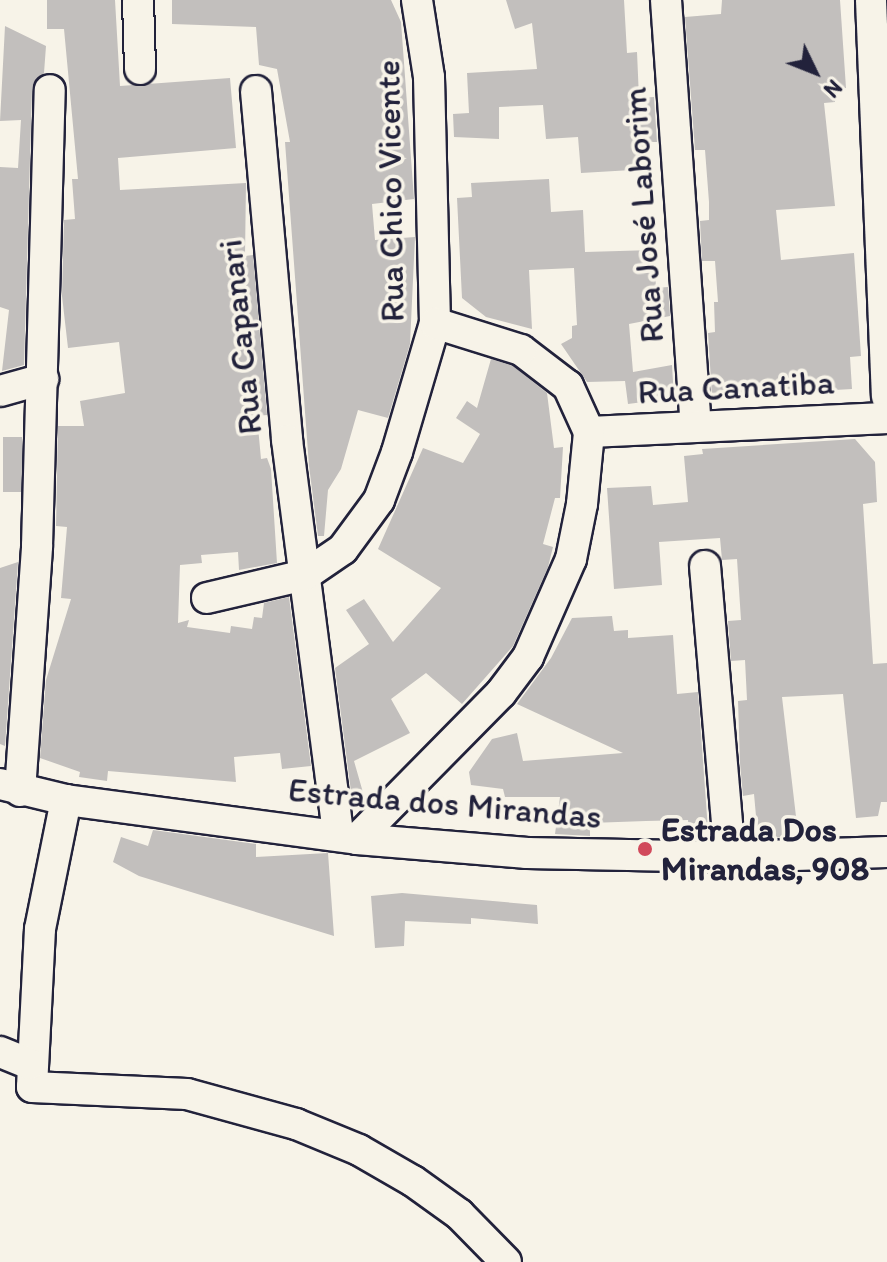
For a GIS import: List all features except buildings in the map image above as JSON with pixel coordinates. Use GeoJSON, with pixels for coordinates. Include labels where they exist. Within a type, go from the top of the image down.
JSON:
{"type":"FeatureCollection","features":[{"type":"Feature","properties":{"kind":"street"},"geometry":{"type":"LineString","coordinates":[[138,0],[140,69]]}},
{"type":"Feature","properties":{"kind":"street","name":"Rua Chico Vicente"},"geometry":{"type":"LineString","coordinates":[[207,598],[305,575],[343,549],[379,500],[435,323],[429,77],[417,0]]}},
{"type":"Feature","properties":{"kind":"street","name":"Rua José Laborim"},"geometry":{"type":"LineString","coordinates":[[666,0],[696,426]]}},
{"type":"Feature","properties":{"kind":"street"},"geometry":{"type":"LineString","coordinates":[[871,0],[887,397]]}},
{"type":"Feature","properties":{"kind":"street"},"geometry":{"type":"LineString","coordinates":[[10,787],[43,379],[50,90]]}},
{"type":"Feature","properties":{"kind":"street","name":"Rua Capanari"},"geometry":{"type":"LineString","coordinates":[[256,91],[305,575],[348,837]]}},
{"type":"Feature","properties":{"kind":"street"},"geometry":{"type":"LineString","coordinates":[[348,837],[501,693],[528,657],[571,559],[589,432],[574,397],[550,368],[521,350],[435,323]]}},
{"type":"Feature","properties":{"kind":"street"},"geometry":{"type":"LineString","coordinates":[[0,391],[43,379]]}},
{"type":"Feature","properties":{"kind":"street","name":"Rua Canatiba"},"geometry":{"type":"LineString","coordinates":[[589,432],[887,418]]}},
{"type":"Feature","properties":{"kind":"street"},"geometry":{"type":"LineString","coordinates":[[705,566],[730,857]]}},
{"type":"Feature","properties":{"kind":"street","name":"Estrada dos Mirandas"},"geometry":{"type":"LineString","coordinates":[[10,787],[66,800],[348,837],[527,853],[730,857],[887,852]]}},
{"type":"Feature","properties":{"kind":"street"},"geometry":{"type":"LineString","coordinates":[[66,800],[40,929],[30,1064],[34,1089],[187,1094],[247,1108],[359,1150],[459,1214],[506,1262]]}},
{"type":"Feature","properties":{"kind":"street"},"geometry":{"type":"LineString","coordinates":[[0,1052],[30,1064]]}},
{"type":"Feature","properties":{"kind":"place","name":"Estrada Dos Mirandas, 908"},"geometry":{"type":"Point","coordinates":[645,849]}}]}
